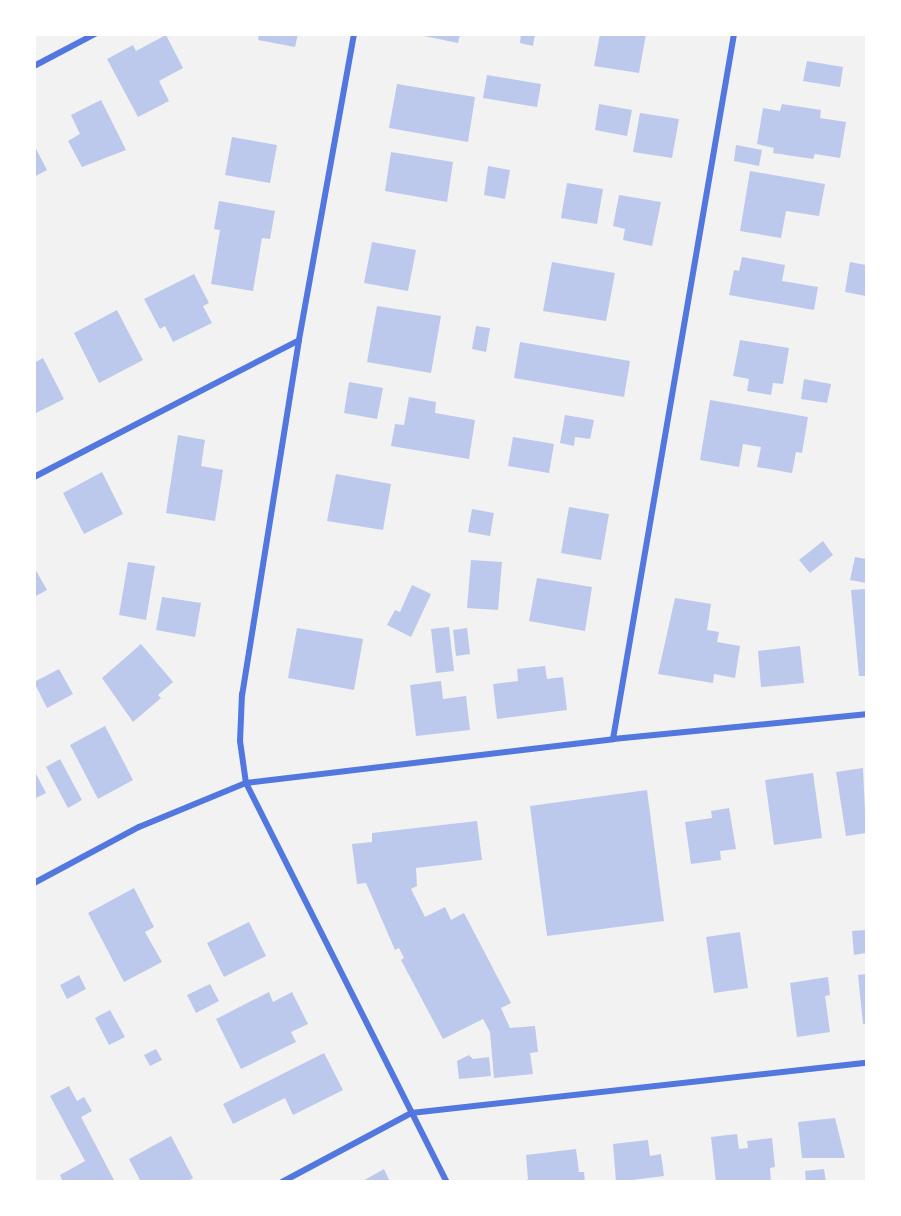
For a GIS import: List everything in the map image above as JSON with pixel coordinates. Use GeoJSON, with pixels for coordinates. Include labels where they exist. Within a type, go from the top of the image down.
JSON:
{"type":"FeatureCollection","features":[{"type":"Feature","properties":{"kind":"street"},"geometry":{"type":"LineString","coordinates":[[34,66],[95,34]]}},
{"type":"Feature","properties":{"kind":"street"},"geometry":{"type":"LineString","coordinates":[[354,34],[299,340],[242,694],[240,741],[246,783],[447,1182]]}},
{"type":"Feature","properties":{"kind":"street"},"geometry":{"type":"LineString","coordinates":[[613,739],[734,34]]}},
{"type":"Feature","properties":{"kind":"street"},"geometry":{"type":"LineString","coordinates":[[34,477],[299,340]]}},
{"type":"Feature","properties":{"kind":"street"},"geometry":{"type":"LineString","coordinates":[[34,883],[139,826],[246,783],[613,739],[867,714]]}},
{"type":"Feature","properties":{"kind":"street"},"geometry":{"type":"LineString","coordinates":[[282,1182],[411,1113],[867,1063]]}},
{"type":"Feature","properties":{"kind":"building"},"geometry":{"type":"Polygon","coordinates":[[[259,34],[298,34],[295,47],[258,40],[259,34]]]}},
{"type":"Feature","properties":{"kind":"building"},"geometry":{"type":"Polygon","coordinates":[[[414,34],[460,34],[458,43],[414,34]]]}},
{"type":"Feature","properties":{"kind":"building"},"geometry":{"type":"Polygon","coordinates":[[[521,34],[535,34],[533,46],[520,43],[521,34]]]}},
{"type":"Feature","properties":{"kind":"building"},"geometry":{"type":"Polygon","coordinates":[[[600,34],[646,34],[639,73],[594,66],[600,34]]]}},
{"type":"Feature","properties":{"kind":"building"},"geometry":{"type":"Polygon","coordinates":[[[166,35],[183,68],[159,81],[169,101],[138,117],[107,59],[133,45],[136,51],[166,35]]]}},
{"type":"Feature","properties":{"kind":"building"},"geometry":{"type":"Polygon","coordinates":[[[807,61],[843,67],[840,87],[803,81],[807,61]]]}},
{"type":"Feature","properties":{"kind":"building"},"geometry":{"type":"Polygon","coordinates":[[[487,75],[541,84],[537,107],[483,98],[487,75]]]}},
{"type":"Feature","properties":{"kind":"building"},"geometry":{"type":"Polygon","coordinates":[[[397,84],[475,97],[468,142],[389,128],[397,84]]]}},
{"type":"Feature","properties":{"kind":"building"},"geometry":{"type":"Polygon","coordinates":[[[101,100],[126,150],[82,167],[68,141],[80,134],[71,115],[101,100]]]}},
{"type":"Feature","properties":{"kind":"building"},"geometry":{"type":"Polygon","coordinates":[[[599,104],[632,110],[627,136],[595,130],[599,104]]]}},
{"type":"Feature","properties":{"kind":"building"},"geometry":{"type":"Polygon","coordinates":[[[782,104],[821,110],[820,118],[846,122],[840,158],[815,154],[813,159],[773,153],[774,148],[757,144],[763,108],[780,111],[782,104]]]}},
{"type":"Feature","properties":{"kind":"building"},"geometry":{"type":"Polygon","coordinates":[[[640,113],[679,119],[672,158],[633,152],[640,113]]]}},
{"type":"Feature","properties":{"kind":"building"},"geometry":{"type":"Polygon","coordinates":[[[232,137],[277,145],[270,183],[225,175],[232,137]]]}},
{"type":"Feature","properties":{"kind":"building"},"geometry":{"type":"Polygon","coordinates":[[[34,145],[47,170],[34,177],[34,145]]]}},
{"type":"Feature","properties":{"kind":"building"},"geometry":{"type":"Polygon","coordinates":[[[736,145],[762,150],[759,166],[734,161],[736,145]]]}},
{"type":"Feature","properties":{"kind":"building"},"geometry":{"type":"Polygon","coordinates":[[[391,152],[453,162],[447,202],[385,191],[391,152]]]}},
{"type":"Feature","properties":{"kind":"building"},"geometry":{"type":"Polygon","coordinates":[[[488,166],[510,170],[505,199],[484,195],[488,166]]]}},
{"type":"Feature","properties":{"kind":"building"},"geometry":{"type":"Polygon","coordinates":[[[750,171],[825,184],[819,216],[786,211],[781,238],[740,231],[750,171]]]}},
{"type":"Feature","properties":{"kind":"building"},"geometry":{"type":"Polygon","coordinates":[[[567,183],[603,189],[597,224],[561,218],[567,183]]]}},
{"type":"Feature","properties":{"kind":"building"},"geometry":{"type":"Polygon","coordinates":[[[619,195],[661,202],[652,246],[623,240],[625,229],[613,226],[619,195]]]}},
{"type":"Feature","properties":{"kind":"building"},"geometry":{"type":"Polygon","coordinates":[[[219,201],[275,211],[270,239],[262,238],[253,291],[211,284],[220,230],[214,229],[219,201]]]}},
{"type":"Feature","properties":{"kind":"building"},"geometry":{"type":"Polygon","coordinates":[[[372,242],[416,250],[408,291],[364,283],[372,242]]]}},
{"type":"Feature","properties":{"kind":"building"},"geometry":{"type":"Polygon","coordinates":[[[742,257],[785,265],[782,281],[818,287],[814,310],[729,295],[734,270],[739,271],[742,257]]]}},
{"type":"Feature","properties":{"kind":"building"},"geometry":{"type":"Polygon","coordinates":[[[552,262],[615,273],[606,321],[543,311],[552,262]]]}},
{"type":"Feature","properties":{"kind":"building"},"geometry":{"type":"Polygon","coordinates":[[[850,262],[866,265],[866,296],[845,292],[850,262]]]}},
{"type":"Feature","properties":{"kind":"building"},"geometry":{"type":"Polygon","coordinates":[[[194,274],[209,303],[203,306],[212,323],[173,342],[165,326],[160,329],[144,299],[194,274]]]}},
{"type":"Feature","properties":{"kind":"building"},"geometry":{"type":"Polygon","coordinates":[[[377,306],[441,316],[431,373],[367,362],[377,306]]]}},
{"type":"Feature","properties":{"kind":"building"},"geometry":{"type":"Polygon","coordinates":[[[117,310],[143,360],[99,383],[74,333],[117,310]]]}},
{"type":"Feature","properties":{"kind":"building"},"geometry":{"type":"Polygon","coordinates":[[[476,326],[490,328],[486,352],[472,349],[476,326]]]}},
{"type":"Feature","properties":{"kind":"building"},"geometry":{"type":"Polygon","coordinates":[[[740,340],[789,348],[783,384],[773,383],[771,395],[747,391],[749,379],[733,376],[740,340]]]}},
{"type":"Feature","properties":{"kind":"building"},"geometry":{"type":"Polygon","coordinates":[[[520,342],[630,361],[624,397],[514,378],[520,342]]]}},
{"type":"Feature","properties":{"kind":"building"},"geometry":{"type":"Polygon","coordinates":[[[43,358],[64,399],[34,414],[34,363],[43,358]]]}},
{"type":"Feature","properties":{"kind":"building"},"geometry":{"type":"Polygon","coordinates":[[[804,379],[831,384],[827,403],[801,399],[804,379]]]}},
{"type":"Feature","properties":{"kind":"building"},"geometry":{"type":"Polygon","coordinates":[[[349,382],[383,388],[377,419],[344,413],[349,382]]]}},
{"type":"Feature","properties":{"kind":"building"},"geometry":{"type":"Polygon","coordinates":[[[409,397],[436,402],[435,413],[475,420],[469,459],[391,446],[395,424],[404,425],[409,397]]]}},
{"type":"Feature","properties":{"kind":"building"},"geometry":{"type":"Polygon","coordinates":[[[710,400],[808,417],[802,453],[796,452],[792,473],[757,467],[761,447],[743,444],[739,467],[700,460],[710,400]]]}},
{"type":"Feature","properties":{"kind":"building"},"geometry":{"type":"Polygon","coordinates":[[[565,415],[594,420],[590,439],[575,437],[574,446],[560,443],[565,415]]]}},
{"type":"Feature","properties":{"kind":"building"},"geometry":{"type":"Polygon","coordinates":[[[178,435],[205,440],[201,466],[223,470],[215,521],[166,513],[178,435]]]}},
{"type":"Feature","properties":{"kind":"building"},"geometry":{"type":"Polygon","coordinates":[[[513,437],[554,444],[549,473],[508,466],[513,437]]]}},
{"type":"Feature","properties":{"kind":"building"},"geometry":{"type":"Polygon","coordinates":[[[102,472],[123,514],[84,534],[63,493],[102,472]]]}},
{"type":"Feature","properties":{"kind":"building"},"geometry":{"type":"Polygon","coordinates":[[[336,474],[391,484],[383,530],[327,521],[336,474]]]}},
{"type":"Feature","properties":{"kind":"building"},"geometry":{"type":"Polygon","coordinates":[[[569,507],[609,514],[601,560],[561,553],[569,507]]]}},
{"type":"Feature","properties":{"kind":"building"},"geometry":{"type":"Polygon","coordinates":[[[472,509],[494,513],[490,536],[468,532],[472,509]]]}},
{"type":"Feature","properties":{"kind":"building"},"geometry":{"type":"Polygon","coordinates":[[[823,541],[833,555],[810,573],[799,560],[823,541]]]}},
{"type":"Feature","properties":{"kind":"building"},"geometry":{"type":"Polygon","coordinates":[[[855,557],[866,559],[866,583],[850,580],[855,557]]]}},
{"type":"Feature","properties":{"kind":"building"},"geometry":{"type":"Polygon","coordinates":[[[471,560],[502,562],[498,610],[467,608],[471,560]]]}},
{"type":"Feature","properties":{"kind":"building"},"geometry":{"type":"Polygon","coordinates":[[[128,562],[155,566],[146,620],[119,615],[128,562]]]}},
{"type":"Feature","properties":{"kind":"building"},"geometry":{"type":"Polygon","coordinates":[[[34,567],[47,590],[34,597],[34,567]]]}},
{"type":"Feature","properties":{"kind":"building"},"geometry":{"type":"Polygon","coordinates":[[[537,578],[592,587],[585,631],[529,621],[537,578]]]}},
{"type":"Feature","properties":{"kind":"building"},"geometry":{"type":"Polygon","coordinates":[[[412,585],[431,594],[411,637],[387,625],[395,610],[400,612],[412,585]]]}},
{"type":"Feature","properties":{"kind":"building"},"geometry":{"type":"Polygon","coordinates":[[[866,589],[866,676],[859,676],[851,590],[866,589]]]}},
{"type":"Feature","properties":{"kind":"building"},"geometry":{"type":"Polygon","coordinates":[[[162,597],[201,603],[195,637],[156,630],[162,597]]]}},
{"type":"Feature","properties":{"kind":"building"},"geometry":{"type":"Polygon","coordinates":[[[675,598],[711,604],[707,630],[719,632],[717,642],[740,646],[735,678],[714,674],[713,683],[658,674],[675,598]]]}},
{"type":"Feature","properties":{"kind":"building"},"geometry":{"type":"Polygon","coordinates":[[[449,627],[454,671],[436,673],[431,629],[449,627]]]}},
{"type":"Feature","properties":{"kind":"building"},"geometry":{"type":"Polygon","coordinates":[[[297,628],[363,639],[354,690],[288,678],[297,628]]]}},
{"type":"Feature","properties":{"kind":"building"},"geometry":{"type":"Polygon","coordinates":[[[467,628],[470,654],[456,656],[453,630],[467,628]]]}},
{"type":"Feature","properties":{"kind":"building"},"geometry":{"type":"Polygon","coordinates":[[[141,644],[173,682],[158,695],[161,698],[133,722],[102,678],[141,644]]]}},
{"type":"Feature","properties":{"kind":"building"},"geometry":{"type":"Polygon","coordinates":[[[800,646],[804,683],[761,687],[758,651],[800,646]]]}},
{"type":"Feature","properties":{"kind":"building"},"geometry":{"type":"Polygon","coordinates":[[[545,666],[547,679],[563,677],[567,710],[497,719],[493,684],[518,681],[517,669],[545,666]]]}},
{"type":"Feature","properties":{"kind":"building"},"geometry":{"type":"Polygon","coordinates":[[[59,669],[73,694],[47,708],[34,682],[59,669]]]}},
{"type":"Feature","properties":{"kind":"building"},"geometry":{"type":"Polygon","coordinates":[[[441,681],[443,699],[466,696],[470,730],[416,736],[410,685],[441,681]]]}},
{"type":"Feature","properties":{"kind":"building"},"geometry":{"type":"Polygon","coordinates":[[[105,726],[133,780],[98,799],[70,745],[105,726]]]}},
{"type":"Feature","properties":{"kind":"building"},"geometry":{"type":"Polygon","coordinates":[[[60,759],[82,800],[68,808],[46,767],[60,759]]]}},
{"type":"Feature","properties":{"kind":"building"},"geometry":{"type":"Polygon","coordinates":[[[863,768],[866,833],[846,836],[836,772],[863,768]]]}},
{"type":"Feature","properties":{"kind":"building"},"geometry":{"type":"Polygon","coordinates":[[[34,770],[46,793],[34,799],[34,770]]]}},
{"type":"Feature","properties":{"kind":"building"},"geometry":{"type":"Polygon","coordinates":[[[813,773],[822,838],[774,845],[765,780],[813,773]]]}},
{"type":"Feature","properties":{"kind":"building"},"geometry":{"type":"Polygon","coordinates":[[[647,790],[664,921],[547,936],[530,806],[647,790]]]}},
{"type":"Feature","properties":{"kind":"building"},"geometry":{"type":"Polygon","coordinates":[[[729,808],[736,849],[720,851],[721,860],[691,864],[685,822],[712,818],[711,811],[729,808]]]}},
{"type":"Feature","properties":{"kind":"building"},"geometry":{"type":"Polygon","coordinates":[[[477,821],[482,860],[416,868],[417,886],[411,889],[425,917],[445,907],[451,920],[464,913],[511,1003],[501,1008],[510,1028],[535,1026],[538,1052],[530,1053],[533,1074],[494,1078],[490,1032],[483,1019],[443,1039],[401,960],[404,958],[399,948],[395,950],[366,883],[357,884],[352,844],[372,842],[372,833],[477,821]]]}},
{"type":"Feature","properties":{"kind":"building"},"geometry":{"type":"Polygon","coordinates":[[[134,888],[154,927],[145,932],[162,962],[124,982],[88,913],[134,888]]]}},
{"type":"Feature","properties":{"kind":"building"},"geometry":{"type":"Polygon","coordinates":[[[249,922],[266,956],[224,977],[207,943],[249,922]]]}},
{"type":"Feature","properties":{"kind":"building"},"geometry":{"type":"Polygon","coordinates":[[[866,930],[866,953],[854,955],[852,931],[866,930]]]}},
{"type":"Feature","properties":{"kind":"building"},"geometry":{"type":"Polygon","coordinates":[[[740,932],[748,988],[714,993],[706,937],[740,932]]]}},
{"type":"Feature","properties":{"kind":"building"},"geometry":{"type":"Polygon","coordinates":[[[866,974],[866,1024],[863,1024],[858,975],[866,974]]]}},
{"type":"Feature","properties":{"kind":"building"},"geometry":{"type":"Polygon","coordinates":[[[79,975],[86,989],[67,999],[60,985],[79,975]]]}},
{"type":"Feature","properties":{"kind":"building"},"geometry":{"type":"Polygon","coordinates":[[[828,977],[830,995],[825,996],[830,1032],[797,1037],[790,983],[828,977]]]}},
{"type":"Feature","properties":{"kind":"building"},"geometry":{"type":"Polygon","coordinates":[[[210,984],[219,1001],[196,1013],[187,995],[210,984]]]}},
{"type":"Feature","properties":{"kind":"building"},"geometry":{"type":"Polygon","coordinates":[[[269,992],[273,1002],[292,992],[308,1024],[291,1032],[296,1042],[241,1069],[216,1019],[269,992]]]}},
{"type":"Feature","properties":{"kind":"building"},"geometry":{"type":"Polygon","coordinates":[[[110,1010],[125,1037],[109,1045],[95,1018],[110,1010]]]}},
{"type":"Feature","properties":{"kind":"building"},"geometry":{"type":"Polygon","coordinates":[[[156,1049],[162,1060],[150,1066],[144,1055],[156,1049]]]}},
{"type":"Feature","properties":{"kind":"building"},"geometry":{"type":"Polygon","coordinates":[[[324,1053],[343,1090],[293,1115],[285,1098],[233,1124],[223,1104],[324,1053]]]}},
{"type":"Feature","properties":{"kind":"building"},"geometry":{"type":"Polygon","coordinates":[[[469,1055],[473,1059],[489,1057],[491,1076],[459,1079],[457,1061],[469,1055]]]}},
{"type":"Feature","properties":{"kind":"building"},"geometry":{"type":"Polygon","coordinates":[[[69,1086],[77,1101],[84,1097],[92,1111],[81,1117],[115,1182],[63,1182],[60,1175],[85,1161],[50,1096],[69,1086]]]}},
{"type":"Feature","properties":{"kind":"building"},"geometry":{"type":"Polygon","coordinates":[[[835,1118],[845,1158],[802,1158],[798,1122],[835,1118]]]}},
{"type":"Feature","properties":{"kind":"building"},"geometry":{"type":"Polygon","coordinates":[[[737,1134],[739,1149],[748,1148],[747,1141],[772,1138],[775,1167],[770,1168],[771,1182],[716,1182],[711,1137],[737,1134]]]}},
{"type":"Feature","properties":{"kind":"building"},"geometry":{"type":"Polygon","coordinates":[[[171,1136],[193,1178],[186,1182],[141,1182],[129,1159],[171,1136]]]}},
{"type":"Feature","properties":{"kind":"building"},"geometry":{"type":"Polygon","coordinates":[[[648,1140],[650,1156],[661,1154],[664,1176],[616,1182],[613,1144],[648,1140]]]}},
{"type":"Feature","properties":{"kind":"building"},"geometry":{"type":"Polygon","coordinates":[[[576,1149],[579,1172],[584,1172],[585,1182],[523,1182],[528,1179],[526,1155],[576,1149]]]}},
{"type":"Feature","properties":{"kind":"building"},"geometry":{"type":"Polygon","coordinates":[[[384,1169],[390,1182],[361,1182],[384,1169]]]}},
{"type":"Feature","properties":{"kind":"building"},"geometry":{"type":"Polygon","coordinates":[[[824,1169],[826,1182],[806,1182],[805,1171],[824,1169]]]}}]}
